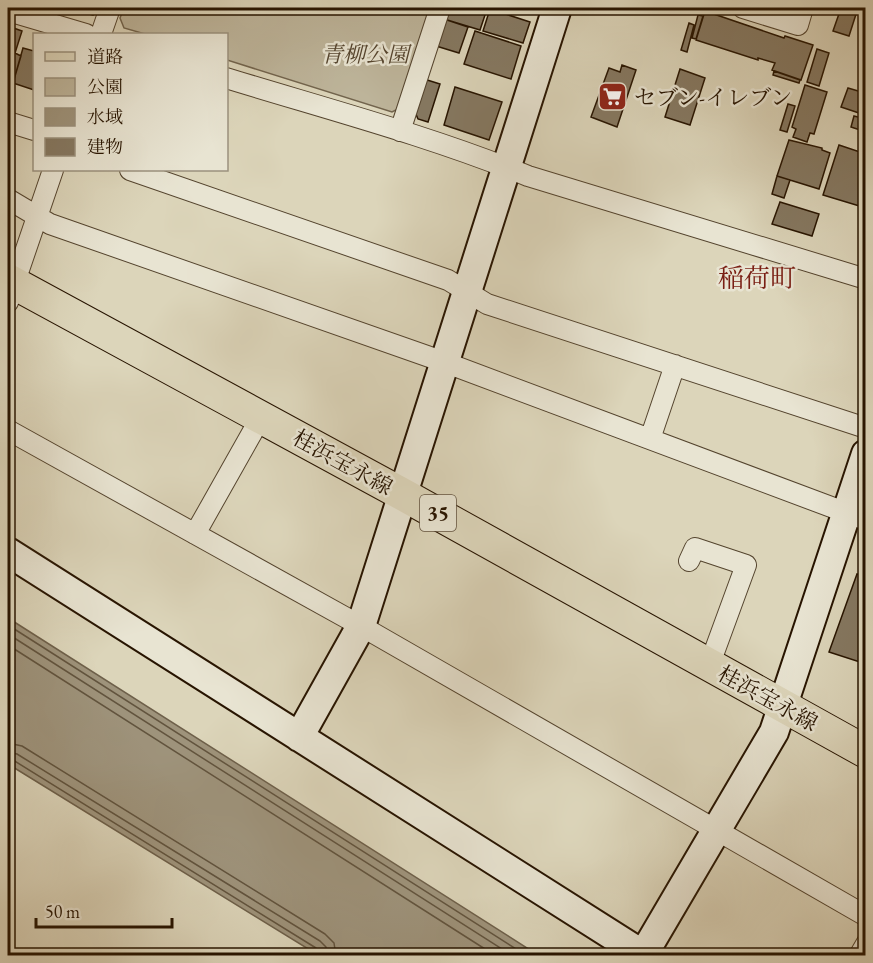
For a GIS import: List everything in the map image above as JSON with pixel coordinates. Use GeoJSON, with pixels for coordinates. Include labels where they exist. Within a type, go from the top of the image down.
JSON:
{"type":"FeatureCollection","features":[{"type":"Feature","properties":{"kind":"main road","name":"桂浜宝永線"},"geometry":{"type":"LineString","coordinates":[[10,288],[261,417],[866,752]]}},
{"type":"Feature","properties":{"kind":"street"},"geometry":{"type":"LineString","coordinates":[[101,33],[110,8]]}},
{"type":"Feature","properties":{"kind":"street"},"geometry":{"type":"LineString","coordinates":[[400,131],[440,8]]}},
{"type":"Feature","properties":{"kind":"street"},"geometry":{"type":"LineString","coordinates":[[299,737],[361,626],[557,8]]}},
{"type":"Feature","properties":{"kind":"street"},"geometry":{"type":"LineString","coordinates":[[743,8],[798,25],[803,8]]}},
{"type":"Feature","properties":{"kind":"street"},"geometry":{"type":"LineString","coordinates":[[8,10],[83,33]]}},
{"type":"Feature","properties":{"kind":"street"},"geometry":{"type":"LineString","coordinates":[[228,79],[400,131],[528,176],[866,279]]}},
{"type":"Feature","properties":{"kind":"street"},"geometry":{"type":"LineString","coordinates":[[8,122],[33,130]]}},
{"type":"Feature","properties":{"kind":"street"},"geometry":{"type":"LineString","coordinates":[[10,288],[53,171]]}},
{"type":"Feature","properties":{"kind":"street"},"geometry":{"type":"LineString","coordinates":[[133,171],[448,279],[487,304],[866,428]]}},
{"type":"Feature","properties":{"kind":"street"},"geometry":{"type":"LineString","coordinates":[[8,200],[50,224],[444,362],[856,516]]}},
{"type":"Feature","properties":{"kind":"street"},"geometry":{"type":"LineString","coordinates":[[650,439],[675,365]]}},
{"type":"Feature","properties":{"kind":"street"},"geometry":{"type":"LineString","coordinates":[[195,534],[261,417]]}},
{"type":"Feature","properties":{"kind":"street"},"geometry":{"type":"LineString","coordinates":[[8,430],[361,626],[866,916]]}},
{"type":"Feature","properties":{"kind":"street"},"geometry":{"type":"LineString","coordinates":[[8,552],[644,955],[774,732],[856,516],[866,454]]}},
{"type":"Feature","properties":{"kind":"street"},"geometry":{"type":"LineString","coordinates":[[689,561],[695,548],[746,565],[709,666]]}},
{"type":"Feature","properties":{"kind":"street"},"geometry":{"type":"LineString","coordinates":[[859,956],[866,944]]}},
{"type":"Feature","properties":{"kind":"green space","name":"青柳公園"},"geometry":{"type":"Polygon","coordinates":[[[124,8],[433,8],[400,108],[392,112],[228,60],[228,33],[142,33],[124,28],[120,18],[124,8]]]}},
{"type":"Feature","properties":{"kind":"water"},"geometry":{"type":"Polygon","coordinates":[[[8,618],[538,955],[318,955],[8,764],[8,618]]]}},
{"type":"Feature","properties":{"kind":"building"},"geometry":{"type":"Polygon","coordinates":[[[77,8],[100,8],[99,12],[93,15],[76,11],[77,8]]]}},
{"type":"Feature","properties":{"kind":"building"},"geometry":{"type":"Polygon","coordinates":[[[447,8],[487,9],[480,30],[444,19],[447,8]]]}},
{"type":"Feature","properties":{"kind":"building"},"geometry":{"type":"Polygon","coordinates":[[[841,8],[858,8],[849,36],[833,31],[841,8]]]}},
{"type":"Feature","properties":{"kind":"building"},"geometry":{"type":"Polygon","coordinates":[[[490,9],[530,22],[523,43],[483,31],[490,9]]]}},
{"type":"Feature","properties":{"kind":"building"},"geometry":{"type":"Polygon","coordinates":[[[705,11],[784,38],[785,36],[813,45],[801,80],[772,70],[775,63],[758,58],[758,60],[696,40],[705,11]]]}},
{"type":"Feature","properties":{"kind":"building"},"geometry":{"type":"Polygon","coordinates":[[[698,15],[703,16],[696,39],[692,38],[698,15]]]}},
{"type":"Feature","properties":{"kind":"building"},"geometry":{"type":"Polygon","coordinates":[[[444,19],[468,27],[459,53],[436,46],[444,19]]]}},
{"type":"Feature","properties":{"kind":"building"},"geometry":{"type":"Polygon","coordinates":[[[689,23],[694,25],[687,52],[681,50],[689,23]]]}},
{"type":"Feature","properties":{"kind":"building"},"geometry":{"type":"Polygon","coordinates":[[[8,26],[22,31],[15,53],[21,56],[13,83],[8,81],[8,26]]]}},
{"type":"Feature","properties":{"kind":"building"},"geometry":{"type":"Polygon","coordinates":[[[475,31],[521,46],[511,79],[464,64],[475,31]]]}},
{"type":"Feature","properties":{"kind":"building"},"geometry":{"type":"Polygon","coordinates":[[[23,48],[33,51],[33,90],[13,83],[23,48]]]}},
{"type":"Feature","properties":{"kind":"building"},"geometry":{"type":"Polygon","coordinates":[[[817,49],[829,53],[819,86],[807,82],[817,49]]]}},
{"type":"Feature","properties":{"kind":"building","name":"セブン-イレブン"},"geometry":{"type":"Polygon","coordinates":[[[622,65],[636,70],[617,127],[591,117],[609,68],[620,72],[622,65]]]}},
{"type":"Feature","properties":{"kind":"building"},"geometry":{"type":"Polygon","coordinates":[[[680,69],[705,78],[690,125],[665,117],[680,69]]]}},
{"type":"Feature","properties":{"kind":"building"},"geometry":{"type":"Polygon","coordinates":[[[774,71],[800,80],[799,83],[773,75],[774,71]]]}},
{"type":"Feature","properties":{"kind":"building"},"geometry":{"type":"Polygon","coordinates":[[[424,79],[440,84],[428,122],[418,119],[415,112],[424,79]]]}},
{"type":"Feature","properties":{"kind":"building"},"geometry":{"type":"Polygon","coordinates":[[[805,85],[827,92],[814,134],[810,133],[807,142],[793,137],[796,129],[792,127],[805,85]]]}},
{"type":"Feature","properties":{"kind":"building"},"geometry":{"type":"Polygon","coordinates":[[[455,87],[502,102],[489,140],[444,125],[455,87]]]}},
{"type":"Feature","properties":{"kind":"building"},"geometry":{"type":"Polygon","coordinates":[[[848,88],[865,93],[859,113],[841,107],[848,88]]]}},
{"type":"Feature","properties":{"kind":"building"},"geometry":{"type":"Polygon","coordinates":[[[788,104],[795,106],[787,132],[780,130],[788,104]]]}},
{"type":"Feature","properties":{"kind":"building"},"geometry":{"type":"Polygon","coordinates":[[[854,116],[866,119],[866,132],[851,127],[854,116]]]}},
{"type":"Feature","properties":{"kind":"building"},"geometry":{"type":"Polygon","coordinates":[[[789,140],[822,148],[830,153],[819,189],[777,176],[789,140]]]}},
{"type":"Feature","properties":{"kind":"building"},"geometry":{"type":"Polygon","coordinates":[[[839,145],[866,154],[866,208],[823,195],[839,145]]]}},
{"type":"Feature","properties":{"kind":"building"},"geometry":{"type":"Polygon","coordinates":[[[777,176],[790,180],[784,198],[772,194],[777,176]]]}},
{"type":"Feature","properties":{"kind":"building"},"geometry":{"type":"Polygon","coordinates":[[[780,202],[819,214],[812,236],[772,224],[780,202]]]}},
{"type":"Feature","properties":{"kind":"building"},"geometry":{"type":"Polygon","coordinates":[[[857,574],[866,577],[866,664],[829,652],[857,574]]]}},
{"type":"Feature","properties":{"kind":"place","name":"セブン-イレブン"},"geometry":{"type":"Point","coordinates":[613,97]}},
{"type":"Feature","properties":{"kind":"district","name":"稲荷町"},"geometry":{"type":"Point","coordinates":[757,278]}}]}
